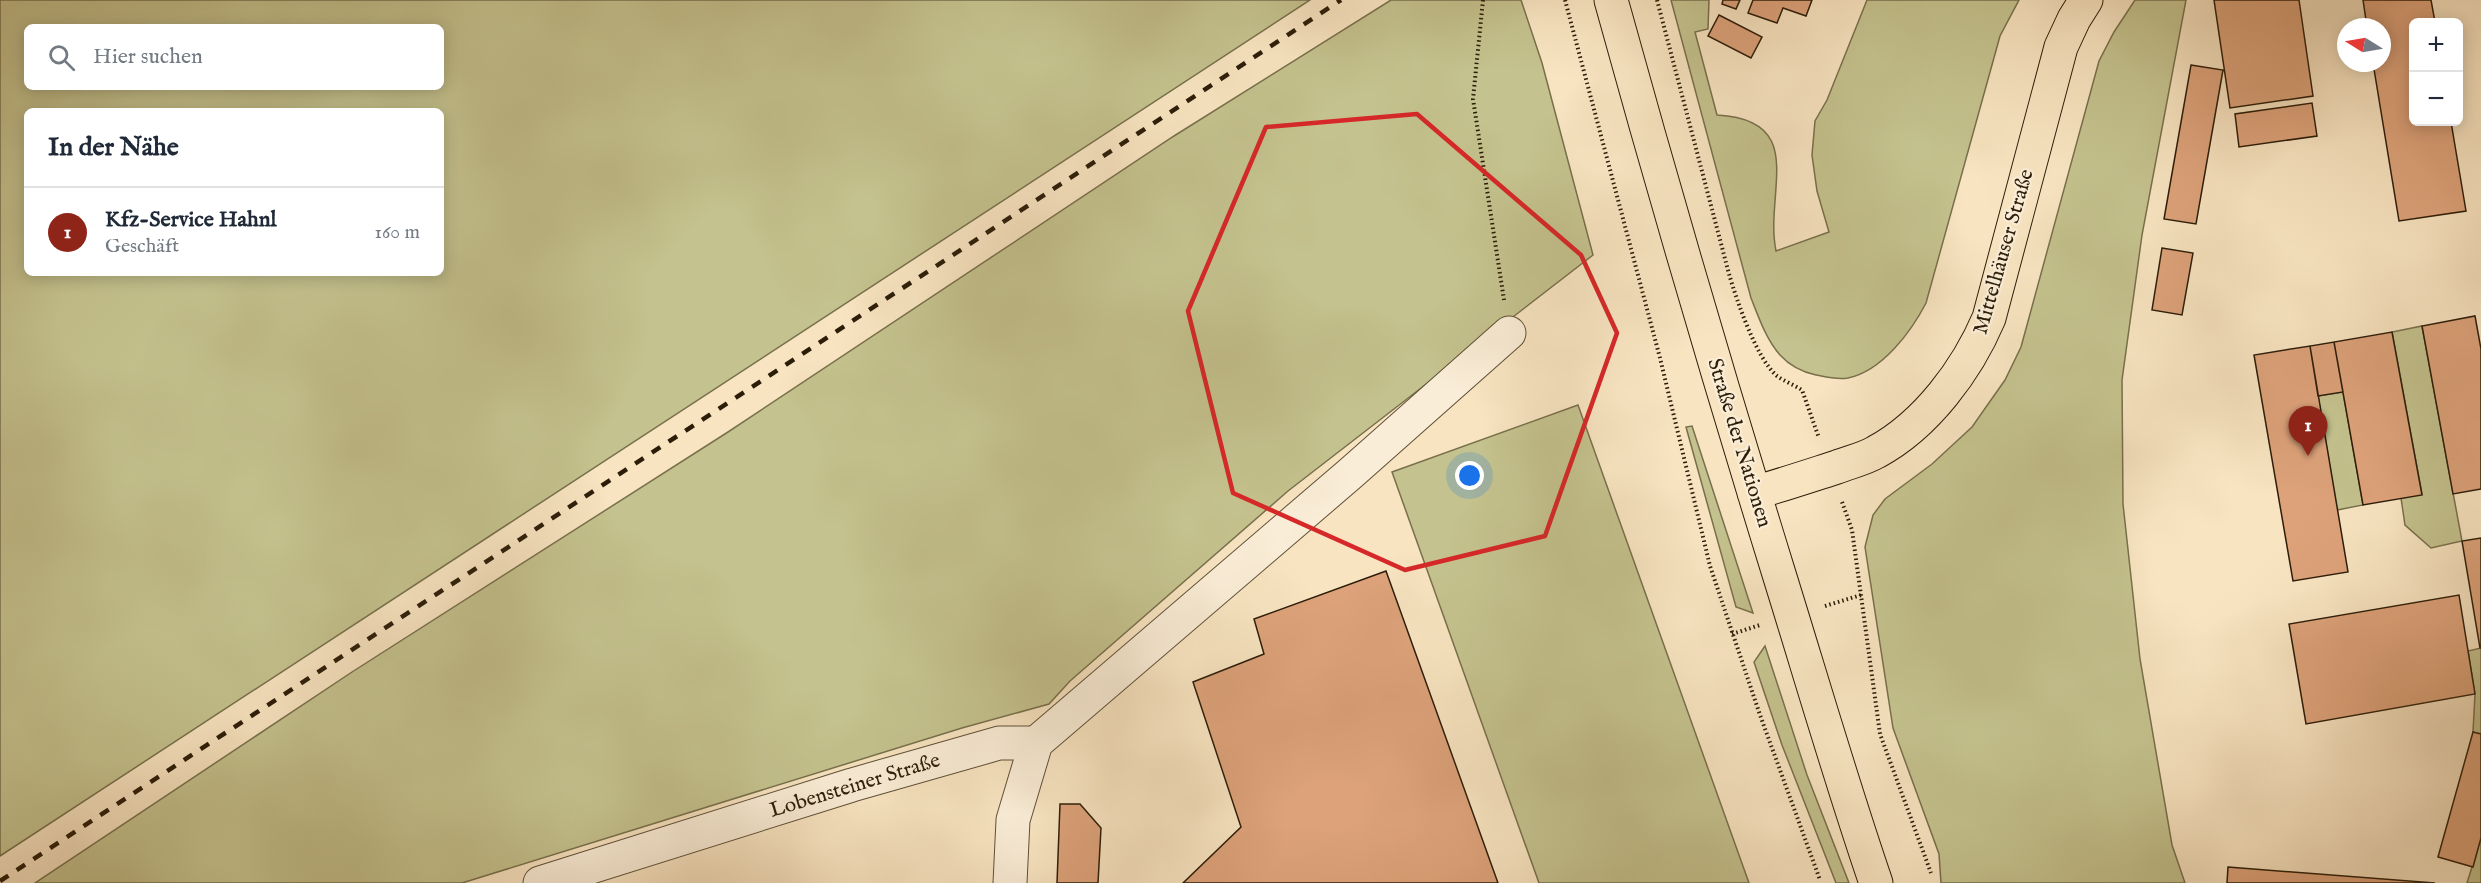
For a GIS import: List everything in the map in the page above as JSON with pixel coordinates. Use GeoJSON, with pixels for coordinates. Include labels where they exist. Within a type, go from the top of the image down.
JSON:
{"type":"FeatureCollection","features":[{"type":"Feature","properties":{"kind":"main road","name":"Straße der Nationen"},"geometry":{"type":"LineString","coordinates":[[1611,0],[1647,132],[1754,493],[1853,816],[1876,883]]}},
{"type":"Feature","properties":{"kind":"main road","name":"Mittelhäuser Straße"},"geometry":{"type":"LineString","coordinates":[[1754,493],[1803,479],[1876,452],[1916,420],[1963,370],[1976,349],[1989,318],[2061,47],[2086,0]]}},
{"type":"Feature","properties":{"kind":"street"},"geometry":{"type":"LineString","coordinates":[[1010,883],[1013,820],[1036,743],[1342,481],[1509,333]]}},
{"type":"Feature","properties":{"kind":"street","name":"Lobensteiner Straße"},"geometry":{"type":"LineString","coordinates":[[540,883],[852,785],[999,743],[1036,743]]}},
{"type":"Feature","properties":{"kind":"path"},"geometry":{"type":"LineString","coordinates":[[1483,0],[1473,99],[1509,333]]}},
{"type":"Feature","properties":{"kind":"path"},"geometry":{"type":"LineString","coordinates":[[1565,0],[1660,358],[1710,566],[1760,716],[1820,880]]}},
{"type":"Feature","properties":{"kind":"path"},"geometry":{"type":"LineString","coordinates":[[1657,0],[1741,312],[1757,347],[1776,375],[1802,390]]}},
{"type":"Feature","properties":{"kind":"path"},"geometry":{"type":"LineString","coordinates":[[1852,530],[1880,734],[1931,873]]}},
{"type":"Feature","properties":{"kind":"highlighted area"},"geometry":{"type":"Polygon","coordinates":[[[1417,114],[1581,255],[1617,333],[1545,536],[1405,570],[1233,493],[1188,311],[1266,127],[1417,114]]]}},
{"type":"Feature","properties":{"kind":"shaded area"},"geometry":{"type":"Polygon","coordinates":[[[0,0],[1310,0],[0,856],[0,0]]]}},
{"type":"Feature","properties":{"kind":"shaded area"},"geometry":{"type":"Polygon","coordinates":[[[1391,0],[1521,0],[1542,63],[1593,255],[1288,491],[1070,681],[1049,704],[962,728],[462,883],[35,883],[352,672],[728,432],[1174,136],[1391,0]]]}},
{"type":"Feature","properties":{"kind":"shaded area"},"geometry":{"type":"Polygon","coordinates":[[[1671,0],[1709,0],[1708,29],[1695,32],[1717,115],[1745,120],[1763,130],[1773,145],[1777,163],[1774,228],[1776,251],[1829,232],[1817,191],[1812,155],[1815,121],[1827,100],[1867,0],[2019,0],[2000,36],[1926,303],[1904,338],[1894,349],[1884,359],[1860,374],[1848,378],[1836,378],[1801,370],[1780,355],[1767,335],[1751,298],[1671,0]]]}},
{"type":"Feature","properties":{"kind":"shaded area"},"geometry":{"type":"Polygon","coordinates":[[[2135,0],[2186,0],[2142,235],[2122,380],[2123,504],[2140,659],[2172,845],[2185,883],[1941,883],[1939,854],[1893,728],[1865,547],[1873,515],[1885,499],[1932,464],[1972,427],[2005,380],[2021,347],[2099,61],[2114,32],[2135,0]]]}},
{"type":"Feature","properties":{"kind":"shaded area"},"geometry":{"type":"Polygon","coordinates":[[[2422,326],[2462,541],[2431,548],[2405,525],[2401,498],[2422,494],[2392,332],[2422,326]]]}},
{"type":"Feature","properties":{"kind":"shaded area"},"geometry":{"type":"Polygon","coordinates":[[[2343,392],[2363,505],[2337,510],[2318,396],[2343,392]]]}},
{"type":"Feature","properties":{"kind":"shaded area"},"geometry":{"type":"Polygon","coordinates":[[[1578,405],[1749,883],[1539,883],[1392,472],[1578,405]]]}},
{"type":"Feature","properties":{"kind":"shaded area"},"geometry":{"type":"Polygon","coordinates":[[[1692,426],[1753,613],[1736,607],[1686,427],[1692,426]]]}},
{"type":"Feature","properties":{"kind":"shaded area"},"geometry":{"type":"Polygon","coordinates":[[[1765,646],[1807,775],[1849,883],[1836,883],[1782,745],[1754,662],[1765,646]]]}},
{"type":"Feature","properties":{"kind":"shaded area"},"geometry":{"type":"Polygon","coordinates":[[[2481,648],[2481,734],[2473,732],[2475,694],[2468,651],[2481,648]]]}},
{"type":"Feature","properties":{"kind":"shaded area"},"geometry":{"type":"Polygon","coordinates":[[[2481,838],[2481,883],[2467,883],[2481,838]]]}},
{"type":"Feature","properties":{"kind":"building"},"geometry":{"type":"Polygon","coordinates":[[[1723,0],[1740,0],[1736,9],[1722,4],[1723,0]]]}},
{"type":"Feature","properties":{"kind":"building"},"geometry":{"type":"Polygon","coordinates":[[[1753,0],[1812,0],[1806,16],[1783,8],[1777,23],[1748,13],[1753,0]]]}},
{"type":"Feature","properties":{"kind":"building"},"geometry":{"type":"Polygon","coordinates":[[[2214,0],[2299,0],[2313,96],[2230,108],[2214,0]]]}},
{"type":"Feature","properties":{"kind":"building"},"geometry":{"type":"Polygon","coordinates":[[[2363,0],[2431,0],[2434,18],[2409,18],[2409,126],[2452,126],[2466,211],[2399,221],[2374,72],[2391,72],[2391,18],[2366,18],[2363,0]]]}},
{"type":"Feature","properties":{"kind":"building"},"geometry":{"type":"Polygon","coordinates":[[[1719,15],[1762,37],[1751,58],[1708,36],[1719,15]]]}},
{"type":"Feature","properties":{"kind":"building"},"geometry":{"type":"Polygon","coordinates":[[[2191,65],[2223,70],[2196,224],[2164,219],[2191,65]]]}},
{"type":"Feature","properties":{"kind":"building"},"geometry":{"type":"Polygon","coordinates":[[[2312,103],[2317,136],[2239,147],[2235,114],[2312,103]]]}},
{"type":"Feature","properties":{"kind":"building"},"geometry":{"type":"Polygon","coordinates":[[[2162,248],[2193,253],[2182,315],[2152,310],[2162,248]]]}},
{"type":"Feature","properties":{"kind":"building"},"geometry":{"type":"Polygon","coordinates":[[[2475,316],[2481,349],[2481,489],[2453,494],[2422,326],[2475,316]]]}},
{"type":"Feature","properties":{"kind":"building"},"geometry":{"type":"Polygon","coordinates":[[[2392,332],[2422,495],[2363,505],[2334,342],[2392,332]]]}},
{"type":"Feature","properties":{"kind":"building"},"geometry":{"type":"Polygon","coordinates":[[[2334,342],[2343,392],[2318,396],[2310,346],[2334,342]]]}},
{"type":"Feature","properties":{"kind":"building"},"geometry":{"type":"Polygon","coordinates":[[[2310,346],[2348,572],[2293,581],[2254,355],[2310,346]]]}},
{"type":"Feature","properties":{"kind":"building"},"geometry":{"type":"Polygon","coordinates":[[[2481,538],[2481,648],[2480,648],[2462,541],[2481,538]]]}},
{"type":"Feature","properties":{"kind":"building"},"geometry":{"type":"Polygon","coordinates":[[[1386,571],[1498,883],[1183,883],[1241,827],[1193,682],[1264,654],[1254,619],[1386,571]]]}},
{"type":"Feature","properties":{"kind":"building"},"geometry":{"type":"Polygon","coordinates":[[[2459,595],[2475,694],[2306,724],[2289,624],[2459,595]]]}},
{"type":"Feature","properties":{"kind":"building"},"geometry":{"type":"Polygon","coordinates":[[[2473,732],[2481,734],[2481,838],[2473,867],[2438,857],[2473,732]]]}},
{"type":"Feature","properties":{"kind":"building"},"geometry":{"type":"Polygon","coordinates":[[[1060,804],[1080,804],[1101,828],[1098,883],[1057,883],[1060,804]]]}},
{"type":"Feature","properties":{"kind":"building"},"geometry":{"type":"Polygon","coordinates":[[[2228,867],[2435,883],[2227,883],[2228,867]]]}},
{"type":"Feature","properties":{"kind":"railway"},"geometry":{"type":"LineString","coordinates":[[0,881],[1341,0]]}},
{"type":"Feature","properties":{"kind":"place","name":"Kfz-Service Hahnl"},"geometry":{"type":"Point","coordinates":[2308,456]}}]}
